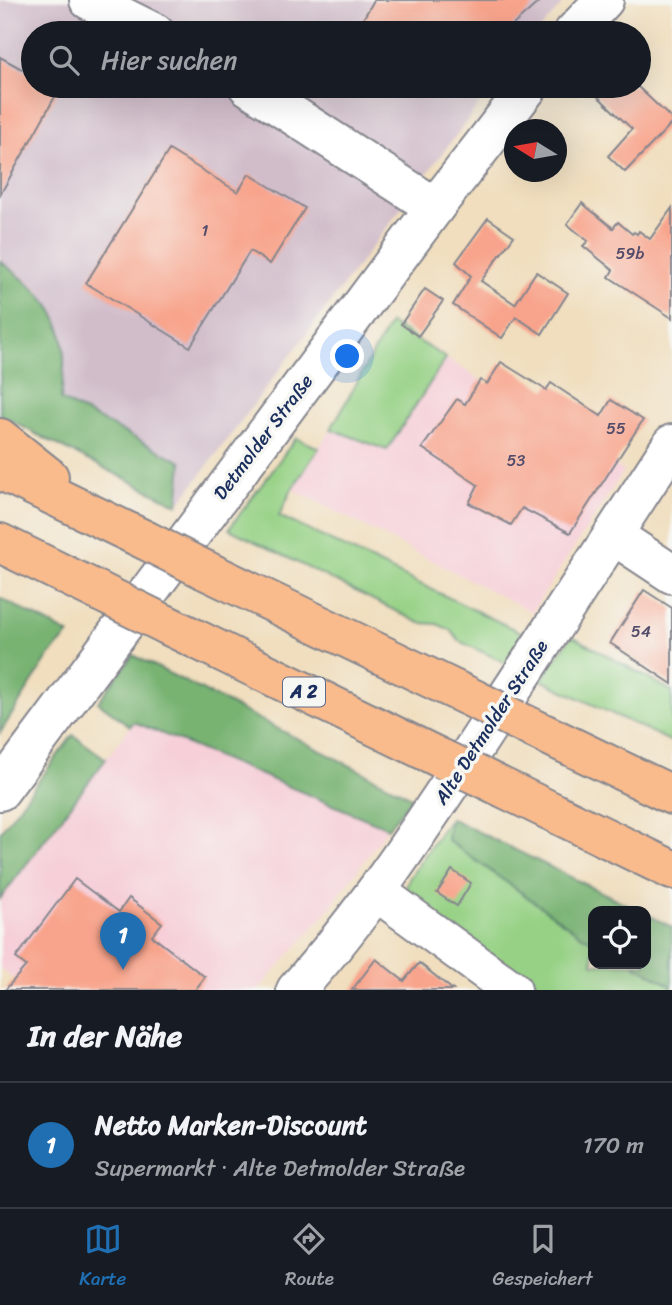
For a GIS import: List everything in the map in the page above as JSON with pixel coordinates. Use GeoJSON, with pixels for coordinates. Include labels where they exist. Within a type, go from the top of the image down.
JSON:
{"type":"FeatureCollection","features":[{"type":"Feature","properties":{"kind":"highway"},"geometry":{"type":"LineString","coordinates":[[0,438],[103,520]]}},
{"type":"Feature","properties":{"kind":"highway"},"geometry":{"type":"LineString","coordinates":[[0,470],[672,796]]}},
{"type":"Feature","properties":{"kind":"highway","name":"A 2"},"geometry":{"type":"LineString","coordinates":[[0,543],[672,870]]}},
{"type":"Feature","properties":{"kind":"street"},"geometry":{"type":"LineString","coordinates":[[89,0],[132,21]]}},
{"type":"Feature","properties":{"kind":"street"},"geometry":{"type":"LineString","coordinates":[[584,21],[604,0]]}},
{"type":"Feature","properties":{"kind":"street"},"geometry":{"type":"LineString","coordinates":[[267,98],[435,207]]}},
{"type":"Feature","properties":{"kind":"street","name":"Detmolder Straße"},"geometry":{"type":"LineString","coordinates":[[0,791],[435,207],[520,98]]}},
{"type":"Feature","properties":{"kind":"street","name":"Alte Detmolder Straße"},"geometry":{"type":"LineString","coordinates":[[296,990],[322,962],[377,892],[672,444]]}},
{"type":"Feature","properties":{"kind":"street"},"geometry":{"type":"LineString","coordinates":[[613,535],[672,575]]}},
{"type":"Feature","properties":{"kind":"street"},"geometry":{"type":"LineString","coordinates":[[377,892],[512,990]]}},
{"type":"Feature","properties":{"kind":"shaded area"},"geometry":{"type":"Polygon","coordinates":[[[0,0],[566,0],[548,21],[21,21],[21,98],[484,98],[178,505],[181,462],[61,400],[64,356],[58,320],[37,289],[0,261],[0,0]]]}},
{"type":"Feature","properties":{"kind":"shaded area"},"geometry":{"type":"Polygon","coordinates":[[[446,358],[624,471],[532,612],[292,489],[331,429],[387,449],[446,358]]]}},
{"type":"Feature","properties":{"kind":"shaded area"},"geometry":{"type":"Polygon","coordinates":[[[134,722],[388,828],[326,913],[258,990],[27,990],[0,968],[0,899],[134,722]]]}},
{"type":"Feature","properties":{"kind":"green space"},"geometry":{"type":"Polygon","coordinates":[[[0,261],[36,290],[53,311],[59,324],[64,362],[61,400],[182,462],[178,505],[0,414],[0,261]]]}},
{"type":"Feature","properties":{"kind":"green space"},"geometry":{"type":"Polygon","coordinates":[[[390,323],[446,358],[387,450],[331,429],[390,323]]]}},
{"type":"Feature","properties":{"kind":"green space"},"geometry":{"type":"Polygon","coordinates":[[[296,438],[319,448],[292,489],[279,516],[522,633],[508,664],[459,641],[451,630],[437,624],[420,623],[229,529],[296,438]]]}},
{"type":"Feature","properties":{"kind":"green space"},"geometry":{"type":"Polygon","coordinates":[[[0,598],[69,634],[49,656],[0,733],[0,598]]]}},
{"type":"Feature","properties":{"kind":"green space"},"geometry":{"type":"Polygon","coordinates":[[[572,636],[672,691],[672,742],[541,680],[572,636]]]}},
{"type":"Feature","properties":{"kind":"green space"},"geometry":{"type":"Polygon","coordinates":[[[133,655],[412,797],[388,828],[134,722],[130,726],[98,702],[133,655]]]}},
{"type":"Feature","properties":{"kind":"green space"},"geometry":{"type":"Polygon","coordinates":[[[73,735],[106,759],[0,899],[0,832],[73,735]]]}},
{"type":"Feature","properties":{"kind":"green space"},"geometry":{"type":"Polygon","coordinates":[[[450,818],[447,840],[588,939],[588,969],[642,969],[672,986],[672,990],[535,990],[412,900],[405,890],[410,877],[450,818]]]}},
{"type":"Feature","properties":{"kind":"green space"},"geometry":{"type":"Polygon","coordinates":[[[450,818],[630,906],[588,906],[588,939],[447,840],[450,818]]]}},
{"type":"Feature","properties":{"kind":"green space"},"geometry":{"type":"Polygon","coordinates":[[[651,916],[672,927],[672,986],[642,969],[651,969],[651,916]]]}},
{"type":"Feature","properties":{"kind":"building"},"geometry":{"type":"Polygon","coordinates":[[[374,0],[541,0],[517,21],[362,21],[374,0]]]}},
{"type":"Feature","properties":{"kind":"building"},"geometry":{"type":"Polygon","coordinates":[[[0,57],[21,68],[21,98],[54,98],[0,195],[0,57]]]}},
{"type":"Feature","properties":{"kind":"building"},"geometry":{"type":"Polygon","coordinates":[[[600,98],[650,98],[672,119],[672,123],[625,172],[608,156],[632,129],[600,98]]]}},
{"type":"Feature","properties":{"kind":"building"},"geometry":{"type":"Polygon","coordinates":[[[169,150],[238,192],[249,174],[305,208],[270,264],[250,251],[190,347],[86,283],[169,150]]]}},
{"type":"Feature","properties":{"kind":"building"},"geometry":{"type":"Polygon","coordinates":[[[582,203],[613,228],[618,222],[632,234],[639,231],[650,239],[672,208],[672,318],[609,277],[613,270],[583,246],[588,241],[567,224],[582,203]]]}},
{"type":"Feature","properties":{"kind":"building"},"geometry":{"type":"Polygon","coordinates":[[[488,218],[514,236],[481,281],[515,304],[536,272],[568,293],[542,334],[516,317],[502,338],[453,305],[471,276],[456,262],[488,218]]]}},
{"type":"Feature","properties":{"kind":"building"},"geometry":{"type":"Polygon","coordinates":[[[425,289],[443,301],[418,336],[401,324],[425,289]]]}},
{"type":"Feature","properties":{"kind":"building"},"geometry":{"type":"Polygon","coordinates":[[[501,362],[546,390],[551,383],[601,416],[611,400],[643,420],[570,533],[522,508],[511,525],[469,503],[478,485],[422,448],[457,399],[465,404],[480,380],[487,384],[501,362]]]}},
{"type":"Feature","properties":{"kind":"building"},"geometry":{"type":"Polygon","coordinates":[[[644,590],[672,608],[672,684],[610,643],[644,590]]]}},
{"type":"Feature","properties":{"kind":"building"},"geometry":{"type":"Polygon","coordinates":[[[452,870],[471,883],[457,906],[437,893],[452,870]]]}},
{"type":"Feature","properties":{"kind":"building"},"geometry":{"type":"Polygon","coordinates":[[[75,879],[119,912],[129,898],[162,923],[152,936],[205,977],[195,990],[5,990],[26,966],[16,958],[75,879]]]}},
{"type":"Feature","properties":{"kind":"building"},"geometry":{"type":"Polygon","coordinates":[[[376,959],[404,981],[419,963],[453,990],[352,990],[376,959]]]}},
{"type":"Feature","properties":{"kind":"place","name":"Netto Marken-Discount"},"geometry":{"type":"Point","coordinates":[123,970]}}]}
